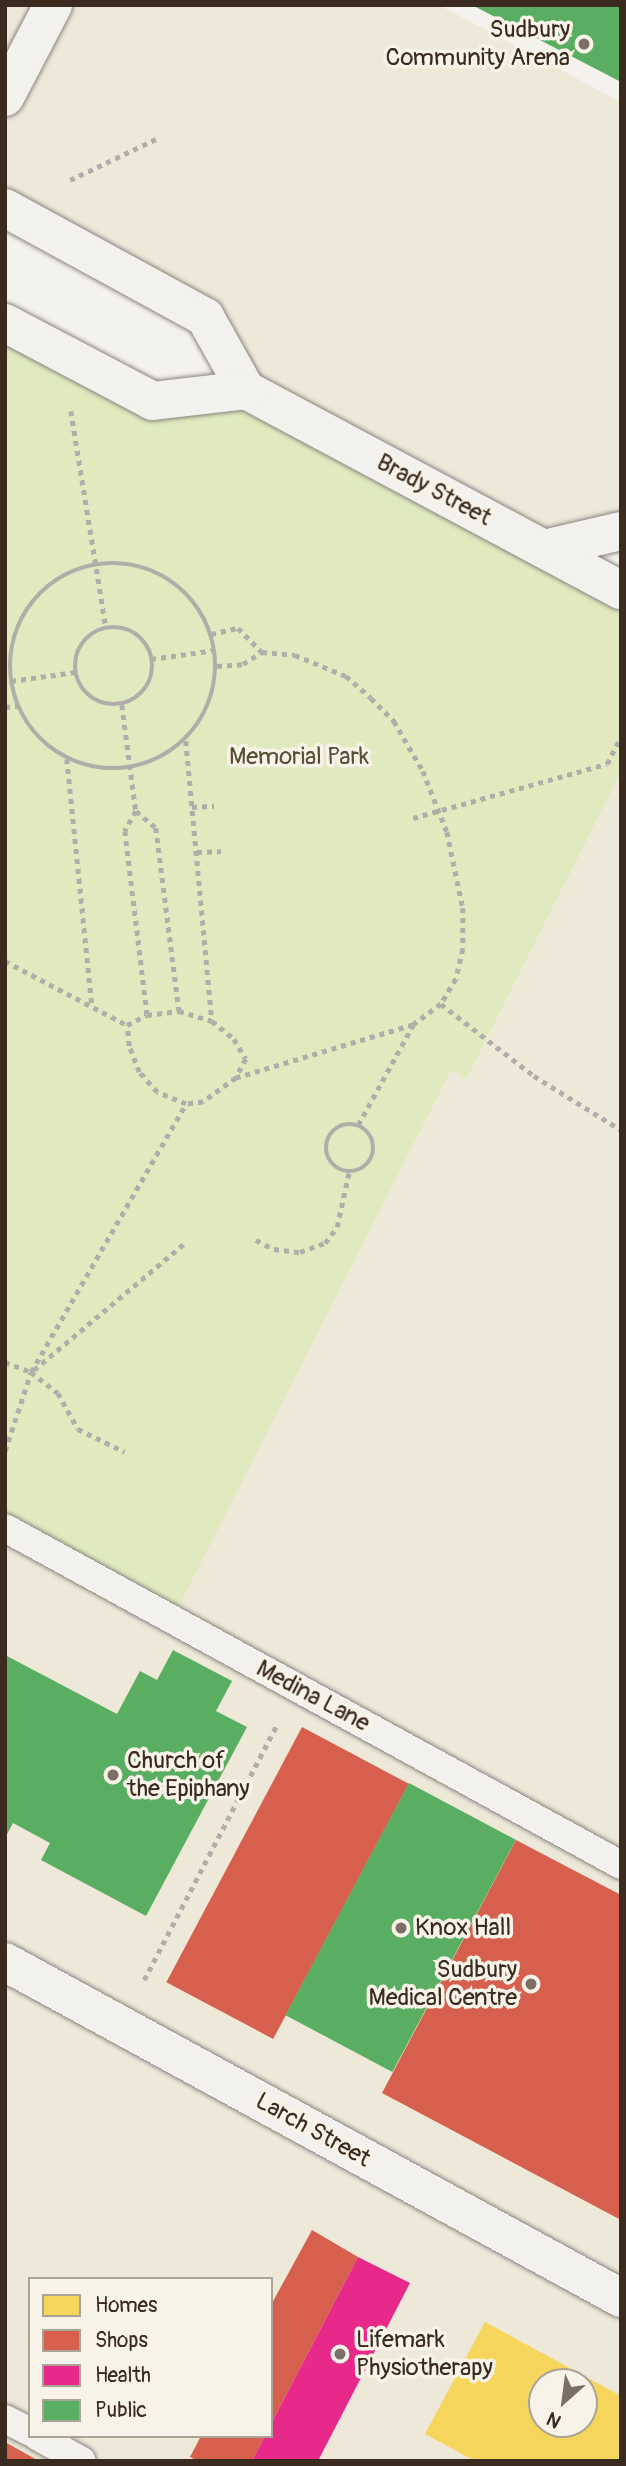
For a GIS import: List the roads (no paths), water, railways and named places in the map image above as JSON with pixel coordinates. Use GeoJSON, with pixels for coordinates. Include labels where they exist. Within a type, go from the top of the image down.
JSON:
{"type":"FeatureCollection","features":[{"type":"Feature","properties":{"kind":"main road"},"geometry":{"type":"LineString","coordinates":[[5,97],[53,5]]}},
{"type":"Feature","properties":{"kind":"main road"},"geometry":{"type":"LineString","coordinates":[[5,208],[205,317],[246,390],[153,401],[5,323]]}},
{"type":"Feature","properties":{"kind":"main road","name":"Brady Street"},"geometry":{"type":"LineString","coordinates":[[246,390],[621,590]]}},
{"type":"Feature","properties":{"kind":"main road"},"geometry":{"type":"LineString","coordinates":[[544,549],[621,531]]}},
{"type":"Feature","properties":{"kind":"main road","name":"Larch Street"},"geometry":{"type":"LineString","coordinates":[[5,1962],[621,2298]]}},
{"type":"Feature","properties":{"kind":"lane","name":"Medina Lane"},"geometry":{"type":"LineString","coordinates":[[5,1528],[621,1865]]}},
{"type":"Feature","properties":{"kind":"lane"},"geometry":{"type":"LineString","coordinates":[[5,2419],[28,2431]]}},
{"type":"Feature","properties":{"kind":"lane"},"geometry":{"type":"LineString","coordinates":[[41,2438],[82,2461]]}},
{"type":"Feature","properties":{"kind":"place","name":"Sudbury Community Arena"},"geometry":{"type":"Point","coordinates":[584,44]}},
{"type":"Feature","properties":{"kind":"place","name":"Church of the Epiphany"},"geometry":{"type":"Point","coordinates":[113,1775]}},
{"type":"Feature","properties":{"kind":"place","name":"Knox Hall"},"geometry":{"type":"Point","coordinates":[401,1928]}},
{"type":"Feature","properties":{"kind":"place","name":"Sudbury Medical Centre"},"geometry":{"type":"Point","coordinates":[531,1984]}},
{"type":"Feature","properties":{"kind":"place","name":"Lifemark Physiotherapy"},"geometry":{"type":"Point","coordinates":[340,2354]}},
{"type":"Feature","properties":{"kind":"park label","name":"Memorial Park"},"geometry":{"type":"Point","coordinates":[299,757]}}]}
